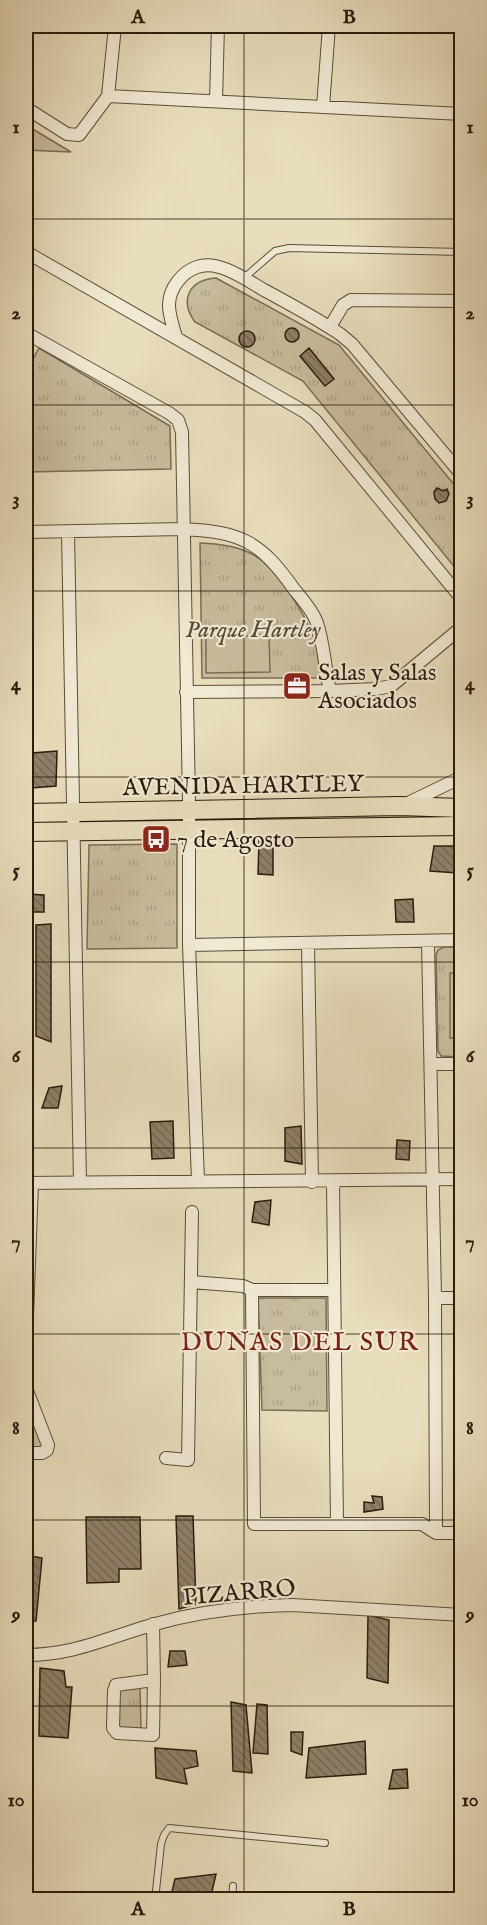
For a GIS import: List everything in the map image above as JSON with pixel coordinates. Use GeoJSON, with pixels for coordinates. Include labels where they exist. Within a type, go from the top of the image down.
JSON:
{"type":"FeatureCollection","features":[{"type":"Feature","properties":{"kind":"main road","name":"AVENIDA HARTLEY"},"geometry":{"type":"LineString","coordinates":[[26,832],[72,821],[189,810],[399,806],[462,808]]}},
{"type":"Feature","properties":{"kind":"main road","name":"AVENIDA HARTLEY"},"geometry":{"type":"LineString","coordinates":[[26,813],[72,821],[188,829],[462,826]]}},
{"type":"Feature","properties":{"kind":"street"},"geometry":{"type":"LineString","coordinates":[[26,108],[67,134],[79,135],[108,96],[114,26]]}},
{"type":"Feature","properties":{"kind":"street"},"geometry":{"type":"LineString","coordinates":[[216,100],[218,26]]}},
{"type":"Feature","properties":{"kind":"street"},"geometry":{"type":"LineString","coordinates":[[323,107],[329,26]]}},
{"type":"Feature","properties":{"kind":"street"},"geometry":{"type":"LineString","coordinates":[[108,96],[462,114]]}},
{"type":"Feature","properties":{"kind":"street"},"geometry":{"type":"LineString","coordinates":[[26,252],[294,404],[315,420],[462,599]]}},
{"type":"Feature","properties":{"kind":"street"},"geometry":{"type":"LineString","coordinates":[[176,337],[168,304],[173,288],[180,278],[199,266],[209,265],[220,267],[244,278],[330,327],[352,344],[462,476]]}},
{"type":"Feature","properties":{"kind":"street"},"geometry":{"type":"LineString","coordinates":[[330,327],[343,305],[351,300],[462,301]]}},
{"type":"Feature","properties":{"kind":"street"},"geometry":{"type":"LineString","coordinates":[[26,336],[168,413],[178,420],[182,432],[189,810],[189,945],[198,1181]]}},
{"type":"Feature","properties":{"kind":"street"},"geometry":{"type":"LineString","coordinates":[[26,532],[183,529],[236,536],[259,548],[284,574],[316,622],[330,691]]}},
{"type":"Feature","properties":{"kind":"street"},"geometry":{"type":"LineString","coordinates":[[68,532],[80,1183]]}},
{"type":"Feature","properties":{"kind":"street"},"geometry":{"type":"LineString","coordinates":[[186,692],[330,691],[391,686],[462,627]]}},
{"type":"Feature","properties":{"kind":"street"},"geometry":{"type":"LineString","coordinates":[[399,806],[462,777]]}},
{"type":"Feature","properties":{"kind":"street"},"geometry":{"type":"LineString","coordinates":[[189,945],[462,940]]}},
{"type":"Feature","properties":{"kind":"street"},"geometry":{"type":"LineString","coordinates":[[428,941],[435,1298],[436,1533]]}},
{"type":"Feature","properties":{"kind":"street"},"geometry":{"type":"LineString","coordinates":[[308,944],[312,1182]]}},
{"type":"Feature","properties":{"kind":"street"},"geometry":{"type":"LineString","coordinates":[[431,1064],[462,1064]]}},
{"type":"Feature","properties":{"kind":"street"},"geometry":{"type":"LineString","coordinates":[[26,1343],[29,1183],[462,1179]]}},
{"type":"Feature","properties":{"kind":"street"},"geometry":{"type":"LineString","coordinates":[[333,1181],[337,1524]]}},
{"type":"Feature","properties":{"kind":"street"},"geometry":{"type":"LineString","coordinates":[[166,1458],[188,1460],[192,1212]]}},
{"type":"Feature","properties":{"kind":"street"},"geometry":{"type":"LineString","coordinates":[[191,1282],[243,1287],[252,1290],[333,1290]]}},
{"type":"Feature","properties":{"kind":"street"},"geometry":{"type":"LineString","coordinates":[[252,1290],[254,1524],[422,1524],[436,1533],[462,1533]]}},
{"type":"Feature","properties":{"kind":"street"},"geometry":{"type":"LineString","coordinates":[[435,1298],[462,1298]]}},
{"type":"Feature","properties":{"kind":"street"},"geometry":{"type":"LineString","coordinates":[[26,1388],[48,1445],[47,1450],[42,1453],[26,1453]]}},
{"type":"Feature","properties":{"kind":"street","name":"PIZARRO"},"geometry":{"type":"LineString","coordinates":[[26,1655],[73,1651],[153,1624],[199,1612],[266,1605],[462,1615]]}},
{"type":"Feature","properties":{"kind":"street"},"geometry":{"type":"LineString","coordinates":[[153,1624],[154,1680],[153,1735],[117,1733],[113,1728],[114,1691],[117,1686],[154,1680]]}},
{"type":"Feature","properties":{"kind":"lane"},"geometry":{"type":"LineString","coordinates":[[244,278],[275,251],[290,248],[462,252]]}},
{"type":"Feature","properties":{"kind":"lane"},"geometry":{"type":"LineString","coordinates":[[155,1899],[161,1844],[169,1828],[325,1843]]}},
{"type":"Feature","properties":{"kind":"lane"},"geometry":{"type":"LineString","coordinates":[[232,1899],[233,1886]]}},
{"type":"Feature","properties":{"kind":"green space"},"geometry":{"type":"Polygon","coordinates":[[[26,125],[71,152],[26,150],[26,125]]]}},
{"type":"Feature","properties":{"kind":"green space"},"geometry":{"type":"Polygon","coordinates":[[[216,278],[339,345],[461,493],[461,575],[303,381],[195,322],[188,306],[189,292],[199,283],[216,278]]]}},
{"type":"Feature","properties":{"kind":"green space"},"geometry":{"type":"Polygon","coordinates":[[[39,348],[170,426],[171,469],[26,472],[26,372],[39,348]]]}},
{"type":"Feature","properties":{"kind":"green space","name":"Parque Hartley"},"geometry":{"type":"Polygon","coordinates":[[[200,543],[225,545],[244,550],[270,568],[297,604],[315,641],[320,678],[202,678],[200,543]]]}},
{"type":"Feature","properties":{"kind":"green space"},"geometry":{"type":"Polygon","coordinates":[[[269,635],[270,672],[206,673],[206,637],[269,635]]]}},
{"type":"Feature","properties":{"kind":"green space"},"geometry":{"type":"Polygon","coordinates":[[[435,815],[432,820],[215,822],[215,816],[435,815]]]}},
{"type":"Feature","properties":{"kind":"green space"},"geometry":{"type":"Polygon","coordinates":[[[177,844],[177,948],[87,949],[89,845],[177,844]]]}},
{"type":"Feature","properties":{"kind":"green space"},"geometry":{"type":"Polygon","coordinates":[[[444,947],[461,947],[461,1057],[441,1056],[438,1051],[436,955],[438,950],[444,947]]]}},
{"type":"Feature","properties":{"kind":"green space"},"geometry":{"type":"Polygon","coordinates":[[[450,973],[461,973],[461,1038],[450,1038],[450,973]]]}},
{"type":"Feature","properties":{"kind":"green space"},"geometry":{"type":"Polygon","coordinates":[[[258,1298],[326,1298],[327,1411],[262,1410],[258,1298]]]}},
{"type":"Feature","properties":{"kind":"green space"},"geometry":{"type":"Polygon","coordinates":[[[27,1404],[45,1448],[26,1447],[27,1404]]]}},
{"type":"Feature","properties":{"kind":"green space"},"geometry":{"type":"Polygon","coordinates":[[[140,1687],[141,1729],[120,1728],[118,1726],[119,1693],[122,1690],[140,1687]]]}},
{"type":"Feature","properties":{"kind":"building"},"geometry":{"type":"Polygon","coordinates":[[[292,328],[297,330],[299,335],[297,340],[292,342],[287,340],[285,335],[287,330],[292,328]]]}},
{"type":"Feature","properties":{"kind":"building"},"geometry":{"type":"Polygon","coordinates":[[[244,331],[250,331],[255,339],[253,345],[244,347],[239,342],[239,336],[244,331]]]}},
{"type":"Feature","properties":{"kind":"building"},"geometry":{"type":"Polygon","coordinates":[[[309,348],[334,379],[325,386],[300,356],[309,348]]]}},
{"type":"Feature","properties":{"kind":"building"},"geometry":{"type":"Polygon","coordinates":[[[437,488],[443,491],[447,489],[449,494],[446,501],[439,503],[435,499],[434,492],[437,488]]]}},
{"type":"Feature","properties":{"kind":"building"},"geometry":{"type":"Polygon","coordinates":[[[57,751],[56,786],[31,788],[32,753],[57,751]]]}},
{"type":"Feature","properties":{"kind":"building"},"geometry":{"type":"Polygon","coordinates":[[[259,841],[273,841],[273,875],[258,874],[259,841]]]}},
{"type":"Feature","properties":{"kind":"building"},"geometry":{"type":"Polygon","coordinates":[[[434,846],[458,846],[458,873],[430,871],[434,846]]]}},
{"type":"Feature","properties":{"kind":"building"},"geometry":{"type":"Polygon","coordinates":[[[26,894],[44,895],[44,912],[26,912],[26,894]]]}},
{"type":"Feature","properties":{"kind":"building"},"geometry":{"type":"Polygon","coordinates":[[[413,899],[414,922],[396,922],[395,900],[413,899]]]}},
{"type":"Feature","properties":{"kind":"building"},"geometry":{"type":"Polygon","coordinates":[[[51,924],[51,1042],[36,1036],[36,925],[51,924]]]}},
{"type":"Feature","properties":{"kind":"building"},"geometry":{"type":"Polygon","coordinates":[[[62,1086],[58,1108],[42,1108],[49,1088],[62,1086]]]}},
{"type":"Feature","properties":{"kind":"building"},"geometry":{"type":"Polygon","coordinates":[[[173,1121],[174,1158],[152,1159],[150,1122],[173,1121]]]}},
{"type":"Feature","properties":{"kind":"building"},"geometry":{"type":"Polygon","coordinates":[[[301,1126],[302,1164],[285,1161],[285,1128],[301,1126]]]}},
{"type":"Feature","properties":{"kind":"building"},"geometry":{"type":"Polygon","coordinates":[[[397,1140],[410,1141],[409,1160],[396,1159],[397,1140]]]}},
{"type":"Feature","properties":{"kind":"building"},"geometry":{"type":"Polygon","coordinates":[[[271,1200],[269,1225],[252,1222],[255,1202],[271,1200]]]}},
{"type":"Feature","properties":{"kind":"building"},"geometry":{"type":"Polygon","coordinates":[[[372,1496],[382,1497],[383,1509],[364,1512],[364,1502],[374,1503],[372,1496]]]}},
{"type":"Feature","properties":{"kind":"building"},"geometry":{"type":"Polygon","coordinates":[[[176,1516],[193,1516],[196,1604],[179,1609],[176,1516]]]}},
{"type":"Feature","properties":{"kind":"building"},"geometry":{"type":"Polygon","coordinates":[[[86,1517],[140,1517],[141,1569],[119,1569],[119,1582],[87,1583],[86,1517]]]}},
{"type":"Feature","properties":{"kind":"building"},"geometry":{"type":"Polygon","coordinates":[[[26,1555],[42,1558],[36,1621],[26,1621],[26,1555]]]}},
{"type":"Feature","properties":{"kind":"building"},"geometry":{"type":"Polygon","coordinates":[[[368,1615],[389,1620],[388,1683],[367,1678],[368,1615]]]}},
{"type":"Feature","properties":{"kind":"building"},"geometry":{"type":"Polygon","coordinates":[[[170,1651],[185,1651],[187,1665],[168,1667],[170,1651]]]}},
{"type":"Feature","properties":{"kind":"building"},"geometry":{"type":"Polygon","coordinates":[[[26,1664],[33,1664],[33,1741],[26,1741],[26,1664]]]}},
{"type":"Feature","properties":{"kind":"building"},"geometry":{"type":"Polygon","coordinates":[[[40,1668],[64,1671],[66,1687],[72,1687],[68,1738],[39,1736],[40,1668]]]}},
{"type":"Feature","properties":{"kind":"building"},"geometry":{"type":"Polygon","coordinates":[[[231,1702],[246,1705],[252,1773],[233,1771],[231,1702]]]}},
{"type":"Feature","properties":{"kind":"building"},"geometry":{"type":"Polygon","coordinates":[[[257,1704],[267,1705],[268,1754],[253,1753],[257,1704]]]}},
{"type":"Feature","properties":{"kind":"building"},"geometry":{"type":"Polygon","coordinates":[[[291,1732],[303,1732],[302,1755],[291,1751],[291,1732]]]}},
{"type":"Feature","properties":{"kind":"building"},"geometry":{"type":"Polygon","coordinates":[[[365,1741],[366,1774],[306,1778],[309,1748],[365,1741]]]}},
{"type":"Feature","properties":{"kind":"building"},"geometry":{"type":"Polygon","coordinates":[[[155,1748],[196,1751],[198,1766],[184,1769],[187,1784],[156,1778],[155,1748]]]}},
{"type":"Feature","properties":{"kind":"building"},"geometry":{"type":"Polygon","coordinates":[[[407,1769],[408,1788],[389,1789],[393,1770],[407,1769]]]}},
{"type":"Feature","properties":{"kind":"building"},"geometry":{"type":"Polygon","coordinates":[[[216,1874],[210,1900],[170,1900],[175,1879],[216,1874]]]}},
{"type":"Feature","properties":{"kind":"place","name":"Salas y Salas Asociados"},"geometry":{"type":"Point","coordinates":[297,686]}},
{"type":"Feature","properties":{"kind":"place","name":"7 de Agosto"},"geometry":{"type":"Point","coordinates":[156,839]}},
{"type":"Feature","properties":{"kind":"district","name":"DUNAS DEL SUR"},"geometry":{"type":"Point","coordinates":[300,1341]}}]}
